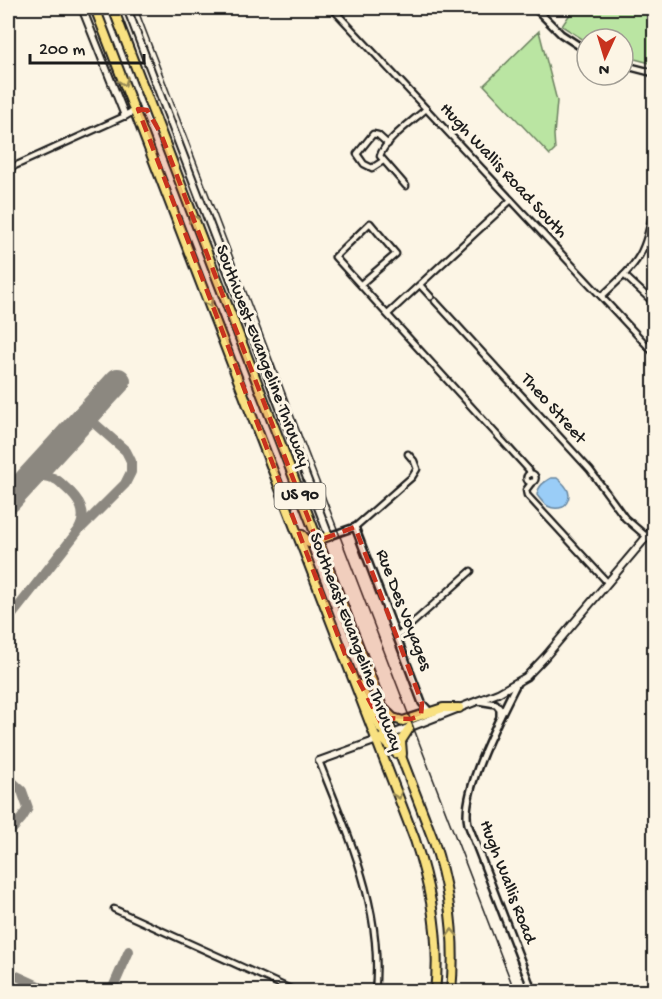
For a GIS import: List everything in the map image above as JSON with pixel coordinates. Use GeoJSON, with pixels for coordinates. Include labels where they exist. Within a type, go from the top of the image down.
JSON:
{"type":"FeatureCollection","features":[{"type":"Feature","properties":{"kind":"highway","name":"Southwest Evangeline Thruway"},"geometry":{"type":"LineString","coordinates":[[113,8],[380,705],[384,737],[402,762],[434,842],[445,880],[452,922],[451,992]]}},
{"type":"Feature","properties":{"kind":"highway"},"geometry":{"type":"LineString","coordinates":[[96,9],[108,24],[118,22]]}},
{"type":"Feature","properties":{"kind":"highway","name":"Southeast Evangeline Thruway"},"geometry":{"type":"LineString","coordinates":[[96,9],[346,657],[384,737],[428,883],[435,929],[435,992]]}},
{"type":"Feature","properties":{"kind":"highway"},"geometry":{"type":"LineString","coordinates":[[135,110],[143,108],[147,110],[161,134]]}},
{"type":"Feature","properties":{"kind":"highway"},"geometry":{"type":"LineString","coordinates":[[311,525],[322,535],[329,536]]}},
{"type":"Feature","properties":{"kind":"highway"},"geometry":{"type":"LineString","coordinates":[[295,527],[307,542],[329,536]]}},
{"type":"Feature","properties":{"kind":"highway"},"geometry":{"type":"LineString","coordinates":[[380,705],[398,720],[403,721],[443,708],[459,708]]}},
{"type":"Feature","properties":{"kind":"highway"},"geometry":{"type":"LineString","coordinates":[[410,727],[401,741],[401,751],[410,782]]}},
{"type":"Feature","properties":{"kind":"main road"},"geometry":{"type":"LineString","coordinates":[[82,8],[125,116],[135,110]]}},
{"type":"Feature","properties":{"kind":"main road"},"geometry":{"type":"LineString","coordinates":[[127,8],[329,536]]}},
{"type":"Feature","properties":{"kind":"main road"},"geometry":{"type":"LineString","coordinates":[[319,761],[478,701],[517,683],[534,670],[654,528]]}},
{"type":"Feature","properties":{"kind":"street","name":"Hugh Wallis Road South"},"geometry":{"type":"LineString","coordinates":[[332,8],[654,353]]}},
{"type":"Feature","properties":{"kind":"street"},"geometry":{"type":"LineString","coordinates":[[535,8],[561,34],[575,43]]}},
{"type":"Feature","properties":{"kind":"street"},"geometry":{"type":"LineString","coordinates":[[635,68],[654,73]]}},
{"type":"Feature","properties":{"kind":"street"},"geometry":{"type":"LineString","coordinates":[[406,186],[383,161],[380,153],[426,109]]}},
{"type":"Feature","properties":{"kind":"street"},"geometry":{"type":"LineString","coordinates":[[8,169],[125,116]]}},
{"type":"Feature","properties":{"kind":"street"},"geometry":{"type":"LineString","coordinates":[[383,161],[372,168],[364,164],[357,154],[373,134],[378,135],[388,144]]}},
{"type":"Feature","properties":{"kind":"street"},"geometry":{"type":"LineString","coordinates":[[388,314],[511,200]]}},
{"type":"Feature","properties":{"kind":"street"},"geometry":{"type":"LineString","coordinates":[[602,296],[639,259],[652,233],[654,204]]}},
{"type":"Feature","properties":{"kind":"street"},"geometry":{"type":"LineString","coordinates":[[362,284],[396,254],[369,223],[334,257],[362,284],[529,470],[530,474],[527,479],[532,482],[526,490],[527,495],[608,583]]}},
{"type":"Feature","properties":{"kind":"street"},"geometry":{"type":"LineString","coordinates":[[624,275],[654,303]]}},
{"type":"Feature","properties":{"kind":"street","name":"Theo Street"},"geometry":{"type":"LineString","coordinates":[[420,285],[590,470],[625,518],[647,537]]}},
{"type":"Feature","properties":{"kind":"street"},"geometry":{"type":"LineString","coordinates":[[329,536],[355,527],[412,477],[417,469],[408,454]]}},
{"type":"Feature","properties":{"kind":"street","name":"Rue Des Voyages"},"geometry":{"type":"LineString","coordinates":[[355,527],[422,704]]}},
{"type":"Feature","properties":{"kind":"street"},"geometry":{"type":"LineString","coordinates":[[397,637],[471,571]]}},
{"type":"Feature","properties":{"kind":"street","name":"Hugh Wallis Road"},"geometry":{"type":"LineString","coordinates":[[517,683],[500,717],[468,795],[466,816],[532,992]]}},
{"type":"Feature","properties":{"kind":"street"},"geometry":{"type":"LineString","coordinates":[[478,701],[496,704],[500,710],[500,717]]}},
{"type":"Feature","properties":{"kind":"street"},"geometry":{"type":"LineString","coordinates":[[422,704],[430,712]]}},
{"type":"Feature","properties":{"kind":"street"},"geometry":{"type":"LineString","coordinates":[[421,715],[422,704]]}},
{"type":"Feature","properties":{"kind":"street"},"geometry":{"type":"LineString","coordinates":[[319,761],[356,856],[368,896],[375,933],[375,992]]}},
{"type":"Feature","properties":{"kind":"street"},"geometry":{"type":"LineString","coordinates":[[114,909],[297,992]]}},
{"type":"Feature","properties":{"kind":"highlighted area"},"geometry":{"type":"Polygon","coordinates":[[[138,109],[147,110],[161,134],[317,541],[355,527],[422,703],[421,715],[411,719],[385,718],[388,736],[346,657],[138,109]]]}},
{"type":"Feature","properties":{"kind":"green space"},"geometry":{"type":"Polygon","coordinates":[[[574,8],[654,8],[654,64],[635,59],[635,27],[575,27],[575,34],[562,26],[574,8]]]}},
{"type":"Feature","properties":{"kind":"green space"},"geometry":{"type":"Polygon","coordinates":[[[539,31],[557,101],[555,150],[550,155],[484,85],[539,31]]]}},
{"type":"Feature","properties":{"kind":"water"},"geometry":{"type":"Polygon","coordinates":[[[551,478],[557,478],[568,491],[569,499],[563,507],[548,506],[537,495],[540,487],[551,478]]]}},
{"type":"Feature","properties":{"kind":"taxiway"},"geometry":{"type":"LineString","coordinates":[[82,527],[125,484],[131,472],[131,461],[126,451],[86,416]]}},
{"type":"Feature","properties":{"kind":"taxiway"},"geometry":{"type":"LineString","coordinates":[[8,620],[78,531],[83,518],[78,501],[58,481],[43,476],[26,481]]}},
{"type":"Feature","properties":{"kind":"taxiway"},"geometry":{"type":"LineString","coordinates":[[8,778],[22,791],[28,808],[8,834]]}},
{"type":"Feature","properties":{"kind":"taxiway"},"geometry":{"type":"LineString","coordinates":[[111,992],[129,951]]}},
{"type":"Feature","properties":{"kind":"taxiway"},"geometry":{"type":"LineString","coordinates":[[8,972],[52,992]]}},
{"type":"Feature","properties":{"kind":"runway"},"geometry":{"type":"LineString","coordinates":[[8,501],[118,381]]}},
{"type":"Feature","properties":{"kind":"railway"},"geometry":{"type":"LineString","coordinates":[[137,8],[515,992]]}}]}
